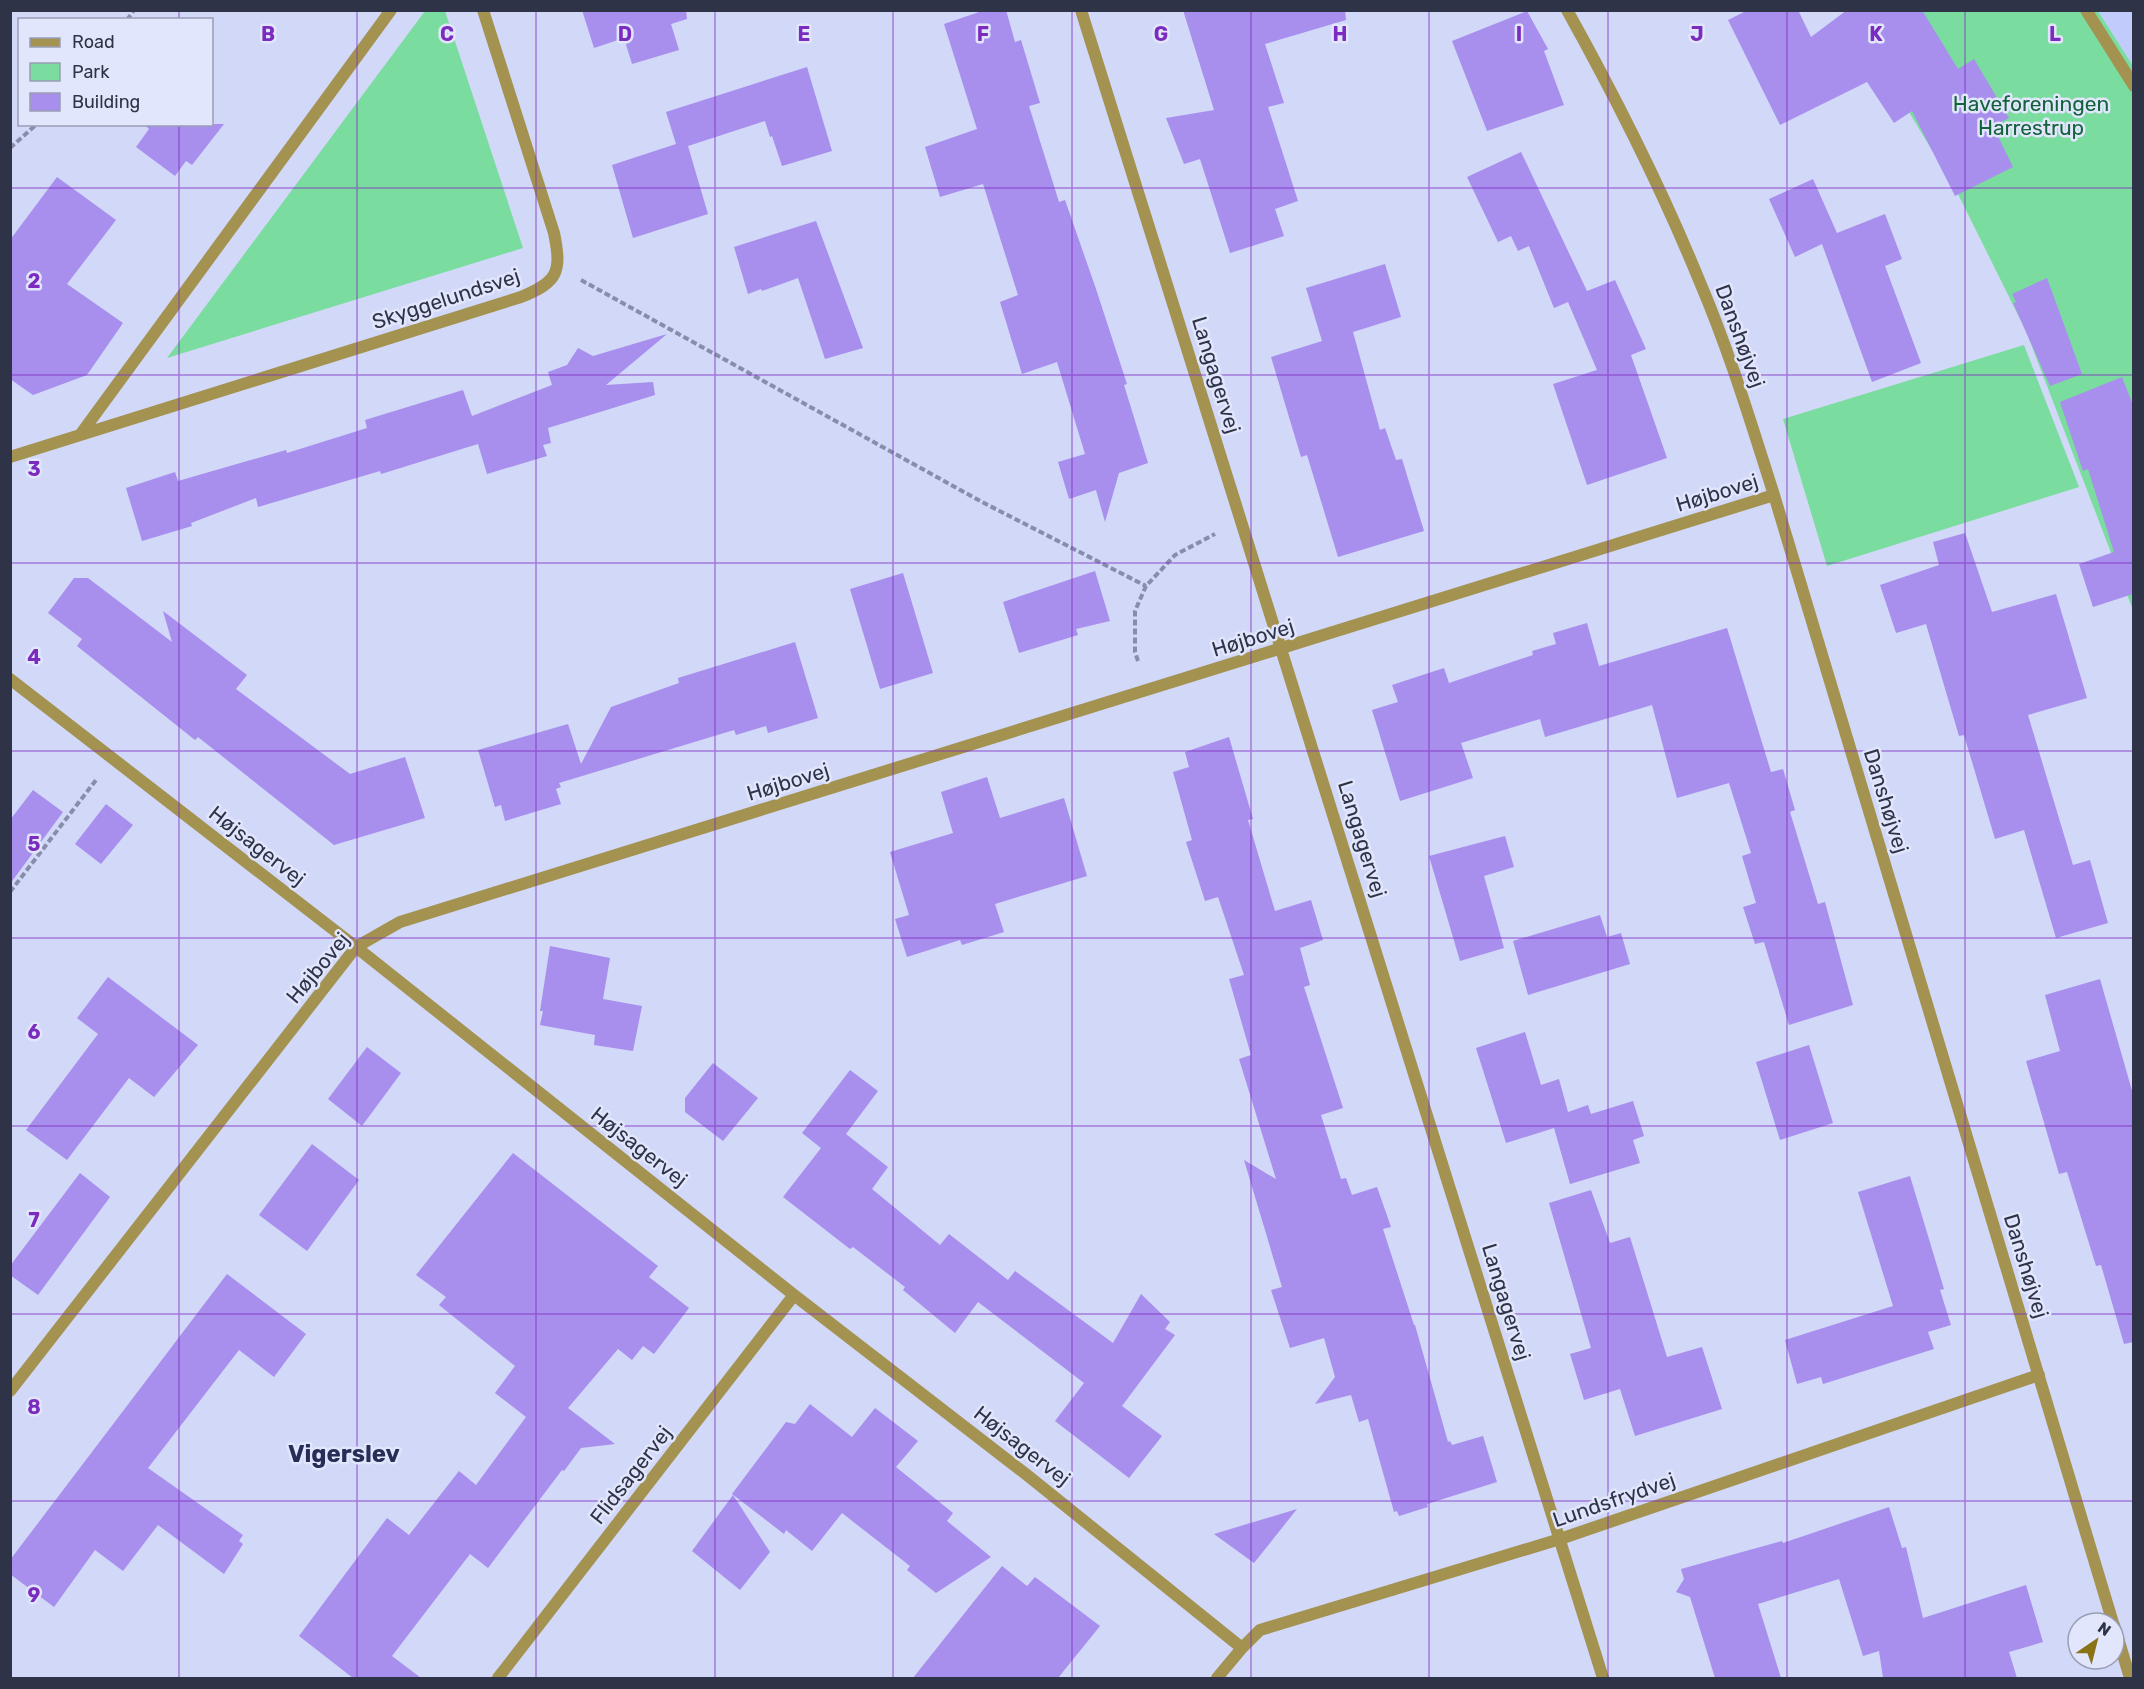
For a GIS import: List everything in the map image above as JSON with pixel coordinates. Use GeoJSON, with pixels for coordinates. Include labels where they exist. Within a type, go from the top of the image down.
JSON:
{"type":"FeatureCollection","features":[{"type":"Feature","properties":{"kind":"street"},"geometry":{"type":"LineString","coordinates":[[80,435],[390,10]]}},
{"type":"Feature","properties":{"kind":"street"},"geometry":{"type":"LineString","coordinates":[[483,10],[554,233],[559,256],[557,267]]}},
{"type":"Feature","properties":{"kind":"street","name":"Langagervej"},"geometry":{"type":"LineString","coordinates":[[1081,10],[1604,1678]]}},
{"type":"Feature","properties":{"kind":"street","name":"Danshøjvej"},"geometry":{"type":"LineString","coordinates":[[1567,10],[1615,97],[1658,187],[1700,282],[1740,390],[1774,495],[2110,1611]]}},
{"type":"Feature","properties":{"kind":"street"},"geometry":{"type":"LineString","coordinates":[[2086,10],[2133,86]]}},
{"type":"Feature","properties":{"kind":"street","name":"Skyggelundsvej"},"geometry":{"type":"LineString","coordinates":[[10,457],[521,297],[542,289],[555,275],[557,267]]}},
{"type":"Feature","properties":{"kind":"street","name":"Højbovej"},"geometry":{"type":"LineString","coordinates":[[10,1391],[356,947],[400,922],[1282,650],[1774,495]]}},
{"type":"Feature","properties":{"kind":"street","name":"Højsagervej"},"geometry":{"type":"LineString","coordinates":[[10,679],[356,947],[794,1295],[1027,1475],[1242,1648]]}},
{"type":"Feature","properties":{"kind":"street","name":"Flidsagervej"},"geometry":{"type":"LineString","coordinates":[[498,1678],[794,1295]]}},
{"type":"Feature","properties":{"kind":"street","name":"Lundsfrydvej"},"geometry":{"type":"LineString","coordinates":[[1217,1678],[1260,1630],[1560,1539],[2039,1374]]}},
{"type":"Feature","properties":{"kind":"path"},"geometry":{"type":"LineString","coordinates":[[10,148],[35,126]]}},
{"type":"Feature","properties":{"kind":"path"},"geometry":{"type":"LineString","coordinates":[[557,267],[982,502],[1146,585]]}},
{"type":"Feature","properties":{"kind":"path"},"geometry":{"type":"LineString","coordinates":[[1149,690],[1135,652],[1135,611],[1146,585],[1175,555],[1209,536],[1242,524]]}},
{"type":"Feature","properties":{"kind":"path"},"geometry":{"type":"LineString","coordinates":[[10,892],[112,759]]}},
{"type":"Feature","properties":{"kind":"shaded area"},"geometry":{"type":"Polygon","coordinates":[[[2098,11],[2133,11],[2133,66],[2098,11]]]}},
{"type":"Feature","properties":{"kind":"green space"},"geometry":{"type":"Polygon","coordinates":[[[425,11],[445,11],[523,248],[167,358],[425,11]]]}},
{"type":"Feature","properties":{"kind":"green space","name":"Haveforeningen Harrestrup"},"geometry":{"type":"Polygon","coordinates":[[[1848,11],[2098,11],[2133,66],[2133,610],[2026,331],[1956,190],[1848,11]]]}},
{"type":"Feature","properties":{"kind":"green space"},"geometry":{"type":"Polygon","coordinates":[[[2024,345],[2079,487],[1827,566],[1783,419],[2024,345]]]}},
{"type":"Feature","properties":{"kind":"building"},"geometry":{"type":"Polygon","coordinates":[[[582,10],[686,10],[687,19],[671,24],[679,50],[632,64],[624,38],[594,48],[582,10]]]}},
{"type":"Feature","properties":{"kind":"building"},"geometry":{"type":"Polygon","coordinates":[[[985,10],[1006,10],[1015,42],[1021,40],[1040,103],[1029,106],[1059,202],[1065,200],[1096,289],[1127,384],[1124,385],[1148,463],[1119,473],[1105,522],[1096,490],[1069,499],[1058,462],[1085,454],[1057,362],[1022,374],[1000,302],[1018,295],[983,184],[940,197],[925,147],[977,129],[944,24],[985,10]]]}},
{"type":"Feature","properties":{"kind":"building"},"geometry":{"type":"Polygon","coordinates":[[[1183,10],[1345,10],[1346,20],[1265,44],[1284,103],[1268,107],[1298,201],[1275,209],[1284,236],[1230,253],[1200,159],[1184,164],[1166,118],[1214,110],[1183,10]]]}},
{"type":"Feature","properties":{"kind":"building"},"geometry":{"type":"Polygon","coordinates":[[[1748,10],[1798,10],[1811,37],[1847,10],[1922,10],[1958,69],[1974,59],[2009,118],[1993,126],[2013,167],[1955,196],[1912,111],[1894,123],[1867,82],[1780,125],[1728,20],[1748,10]]]}},
{"type":"Feature","properties":{"kind":"building"},"geometry":{"type":"Polygon","coordinates":[[[1527,11],[1548,49],[1544,51],[1564,105],[1487,131],[1452,41],[1527,11]]]}},
{"type":"Feature","properties":{"kind":"building"},"geometry":{"type":"Polygon","coordinates":[[[807,67],[832,151],[782,166],[765,121],[688,146],[708,214],[633,238],[612,165],[676,144],[666,112],[807,67]]]}},
{"type":"Feature","properties":{"kind":"building"},"geometry":{"type":"Polygon","coordinates":[[[224,124],[192,165],[186,161],[175,176],[136,147],[149,129],[146,126],[224,124]]]}},
{"type":"Feature","properties":{"kind":"building"},"geometry":{"type":"Polygon","coordinates":[[[1521,152],[1587,291],[1615,280],[1646,349],[1631,355],[1667,458],[1587,485],[1553,384],[1597,370],[1568,302],[1554,308],[1529,246],[1518,251],[1511,236],[1498,242],[1467,177],[1521,152]]]}},
{"type":"Feature","properties":{"kind":"building"},"geometry":{"type":"Polygon","coordinates":[[[57,177],[116,220],[67,284],[123,323],[87,375],[33,395],[10,379],[10,240],[57,177]]]}},
{"type":"Feature","properties":{"kind":"building"},"geometry":{"type":"Polygon","coordinates":[[[1813,179],[1837,233],[1885,214],[1902,259],[1885,266],[1921,363],[1872,382],[1822,244],[1795,257],[1769,199],[1813,179]]]}},
{"type":"Feature","properties":{"kind":"building"},"geometry":{"type":"Polygon","coordinates":[[[816,221],[863,348],[825,359],[798,278],[748,294],[734,247],[816,221]]]}},
{"type":"Feature","properties":{"kind":"building"},"geometry":{"type":"Polygon","coordinates":[[[1385,264],[1401,317],[1353,332],[1380,430],[1385,428],[1396,460],[1402,459],[1424,531],[1338,557],[1307,455],[1301,457],[1271,357],[1322,341],[1306,288],[1385,264]]]}},
{"type":"Feature","properties":{"kind":"building"},"geometry":{"type":"Polygon","coordinates":[[[2047,278],[2082,374],[2050,386],[2013,303],[2016,302],[2012,294],[2047,278]]]}},
{"type":"Feature","properties":{"kind":"building"},"geometry":{"type":"Polygon","coordinates":[[[667,334],[606,385],[653,382],[655,395],[548,428],[551,443],[543,445],[547,456],[487,474],[478,444],[381,474],[380,471],[258,507],[256,498],[191,523],[192,526],[142,541],[126,488],[175,472],[178,481],[286,450],[287,453],[367,428],[365,420],[463,390],[472,416],[552,385],[548,372],[567,365],[578,348],[593,356],[667,334]]]}},
{"type":"Feature","properties":{"kind":"building"},"geometry":{"type":"Polygon","coordinates":[[[2122,377],[2133,405],[2133,594],[2093,607],[2079,564],[2114,552],[2088,469],[2083,471],[2060,402],[2122,377]]]}},
{"type":"Feature","properties":{"kind":"building"},"geometry":{"type":"Polygon","coordinates":[[[1965,533],[1992,612],[2056,594],[2087,698],[2028,715],[2073,865],[2090,860],[2108,923],[2056,938],[2024,830],[1995,839],[1964,735],[1959,736],[1926,624],[1896,633],[1880,585],[1939,565],[1933,542],[1965,533]]]}},
{"type":"Feature","properties":{"kind":"building"},"geometry":{"type":"Polygon","coordinates":[[[1095,571],[1110,621],[1076,629],[1078,635],[1019,653],[1003,602],[1095,571]]]}},
{"type":"Feature","properties":{"kind":"building"},"geometry":{"type":"Polygon","coordinates":[[[903,573],[933,673],[880,689],[850,589],[903,573]]]}},
{"type":"Feature","properties":{"kind":"building"},"geometry":{"type":"Polygon","coordinates":[[[74,578],[88,578],[172,642],[163,611],[247,675],[236,689],[350,774],[405,757],[425,818],[334,845],[198,737],[195,740],[77,646],[82,639],[48,613],[74,578]]]}},
{"type":"Feature","properties":{"kind":"building"},"geometry":{"type":"Polygon","coordinates":[[[1587,623],[1599,666],[1727,628],[1771,772],[1783,769],[1795,810],[1790,812],[1818,904],[1825,902],[1853,1005],[1789,1025],[1764,942],[1755,944],[1743,907],[1756,903],[1742,856],[1751,853],[1729,783],[1677,798],[1652,705],[1545,737],[1540,719],[1461,743],[1473,778],[1400,801],[1372,710],[1398,702],[1392,685],[1444,668],[1449,683],[1533,655],[1532,651],[1556,644],[1553,633],[1587,623]]]}},
{"type":"Feature","properties":{"kind":"building"},"geometry":{"type":"Polygon","coordinates":[[[795,642],[818,718],[768,733],[766,726],[736,735],[734,730],[559,783],[561,787],[556,789],[561,804],[505,821],[501,805],[495,807],[478,750],[568,724],[581,764],[611,707],[679,683],[678,678],[795,642]]]}},
{"type":"Feature","properties":{"kind":"building"},"geometry":{"type":"Polygon","coordinates":[[[1229,737],[1253,819],[1248,820],[1275,911],[1311,900],[1323,940],[1300,948],[1310,985],[1304,987],[1343,1108],[1321,1115],[1341,1179],[1346,1178],[1352,1195],[1377,1187],[1391,1227],[1383,1229],[1415,1325],[1448,1442],[1450,1441],[1452,1445],[1483,1436],[1497,1482],[1427,1504],[1428,1507],[1399,1516],[1397,1511],[1394,1512],[1368,1419],[1359,1422],[1351,1395],[1315,1404],[1335,1377],[1324,1338],[1290,1348],[1271,1290],[1282,1287],[1244,1160],[1276,1179],[1239,1059],[1251,1055],[1229,979],[1244,975],[1218,897],[1205,901],[1186,842],[1192,840],[1173,772],[1189,767],[1185,752],[1229,737]]]}},
{"type":"Feature","properties":{"kind":"building"},"geometry":{"type":"Polygon","coordinates":[[[987,777],[1000,818],[1064,798],[1087,876],[995,904],[1004,932],[962,945],[960,940],[907,957],[895,919],[909,915],[890,852],[953,833],[941,792],[987,777]]]}},
{"type":"Feature","properties":{"kind":"building"},"geometry":{"type":"Polygon","coordinates":[[[33,790],[63,812],[10,884],[10,820],[33,790]]]}},
{"type":"Feature","properties":{"kind":"building"},"geometry":{"type":"Polygon","coordinates":[[[106,804],[133,825],[101,864],[75,844],[106,804]]]}},
{"type":"Feature","properties":{"kind":"building"},"geometry":{"type":"Polygon","coordinates":[[[1505,836],[1514,867],[1484,876],[1504,948],[1460,961],[1429,856],[1505,836]]]}},
{"type":"Feature","properties":{"kind":"building"},"geometry":{"type":"Polygon","coordinates":[[[1600,915],[1607,937],[1621,933],[1630,964],[1528,995],[1513,941],[1600,915]]]}},
{"type":"Feature","properties":{"kind":"building"},"geometry":{"type":"Polygon","coordinates":[[[550,946],[610,958],[603,999],[642,1006],[633,1051],[594,1045],[595,1035],[540,1025],[550,946]]]}},
{"type":"Feature","properties":{"kind":"building"},"geometry":{"type":"Polygon","coordinates":[[[108,977],[198,1045],[154,1097],[129,1078],[67,1160],[26,1130],[98,1034],[77,1018],[108,977]]]}},
{"type":"Feature","properties":{"kind":"building"},"geometry":{"type":"Polygon","coordinates":[[[2100,979],[2133,1094],[2133,1342],[2124,1344],[2101,1265],[2096,1266],[2067,1172],[2059,1174],[2026,1061],[2060,1051],[2045,995],[2100,979]]]}},
{"type":"Feature","properties":{"kind":"building"},"geometry":{"type":"Polygon","coordinates":[[[1525,1032],[1541,1085],[1559,1079],[1568,1112],[1588,1105],[1591,1114],[1633,1101],[1644,1136],[1633,1140],[1640,1163],[1570,1184],[1554,1128],[1506,1143],[1476,1048],[1525,1032]]]}},
{"type":"Feature","properties":{"kind":"building"},"geometry":{"type":"Polygon","coordinates":[[[1809,1045],[1833,1123],[1780,1140],[1756,1062],[1809,1045]]]}},
{"type":"Feature","properties":{"kind":"building"},"geometry":{"type":"Polygon","coordinates":[[[367,1047],[401,1073],[362,1126],[328,1099],[367,1047]]]}},
{"type":"Feature","properties":{"kind":"building"},"geometry":{"type":"Polygon","coordinates":[[[713,1063],[758,1098],[723,1141],[685,1112],[685,1098],[713,1063]]]}},
{"type":"Feature","properties":{"kind":"building"},"geometry":{"type":"Polygon","coordinates":[[[850,1070],[878,1091],[846,1134],[888,1167],[872,1189],[940,1245],[949,1234],[1008,1280],[1015,1271],[1113,1343],[1141,1294],[1170,1322],[1165,1329],[1175,1335],[1122,1406],[1162,1436],[1129,1478],[1055,1421],[1084,1383],[978,1302],[955,1333],[903,1290],[905,1287],[853,1247],[850,1249],[783,1197],[821,1148],[802,1133],[850,1070]]]}},
{"type":"Feature","properties":{"kind":"building"},"geometry":{"type":"Polygon","coordinates":[[[312,1144],[359,1180],[307,1251],[259,1215],[312,1144]]]}},
{"type":"Feature","properties":{"kind":"building"},"geometry":{"type":"Polygon","coordinates":[[[513,1153],[658,1266],[649,1277],[689,1308],[654,1354],[643,1346],[632,1360],[618,1349],[568,1408],[615,1444],[581,1448],[488,1568],[470,1554],[392,1656],[421,1678],[353,1678],[299,1636],[387,1518],[409,1535],[459,1471],[476,1485],[526,1417],[495,1393],[515,1366],[439,1305],[446,1297],[416,1275],[513,1153]]]}},
{"type":"Feature","properties":{"kind":"building"},"geometry":{"type":"Polygon","coordinates":[[[80,1173],[110,1197],[38,1295],[10,1275],[10,1266],[80,1173]]]}},
{"type":"Feature","properties":{"kind":"building"},"geometry":{"type":"Polygon","coordinates":[[[1910,1176],[1944,1289],[1940,1290],[1951,1325],[1928,1332],[1934,1349],[1823,1384],[1821,1377],[1797,1384],[1785,1340],[1893,1306],[1858,1192],[1910,1176]]]}},
{"type":"Feature","properties":{"kind":"building"},"geometry":{"type":"Polygon","coordinates":[[[1591,1190],[1610,1243],[1630,1237],[1667,1357],[1702,1347],[1722,1409],[1635,1436],[1620,1389],[1584,1400],[1570,1354],[1591,1348],[1549,1203],[1591,1190]]]}},
{"type":"Feature","properties":{"kind":"building"},"geometry":{"type":"Polygon","coordinates":[[[227,1274],[306,1334],[274,1377],[239,1350],[148,1468],[243,1535],[239,1541],[243,1544],[224,1574],[158,1525],[123,1571],[95,1550],[54,1607],[10,1574],[10,1560],[227,1274]]]}},
{"type":"Feature","properties":{"kind":"building"},"geometry":{"type":"Polygon","coordinates":[[[810,1404],[852,1437],[875,1408],[918,1441],[896,1467],[953,1513],[947,1521],[991,1557],[936,1593],[907,1570],[910,1566],[842,1513],[812,1551],[786,1530],[784,1534],[732,1494],[786,1422],[795,1424],[810,1404]]]}},
{"type":"Feature","properties":{"kind":"building"},"geometry":{"type":"Polygon","coordinates":[[[733,1495],[770,1552],[740,1590],[692,1551],[733,1495]]]}},
{"type":"Feature","properties":{"kind":"building"},"geometry":{"type":"Polygon","coordinates":[[[1889,1507],[1902,1548],[1906,1547],[1923,1618],[2026,1585],[2043,1642],[2009,1652],[2017,1678],[1883,1678],[1879,1651],[1863,1656],[1839,1579],[1758,1604],[1781,1678],[1715,1678],[1690,1597],[1676,1592],[1684,1579],[1681,1569],[1782,1541],[1783,1543],[1889,1507]]]}},
{"type":"Feature","properties":{"kind":"building"},"geometry":{"type":"Polygon","coordinates":[[[1297,1509],[1254,1563],[1214,1534],[1297,1509]]]}},
{"type":"Feature","properties":{"kind":"building"},"geometry":{"type":"Polygon","coordinates":[[[1002,1566],[1027,1586],[1035,1577],[1100,1626],[1058,1678],[913,1678],[1002,1566]]]}},
{"type":"Feature","properties":{"kind":"district","name":"Vigerslev"},"geometry":{"type":"Point","coordinates":[344,1454]}}]}
